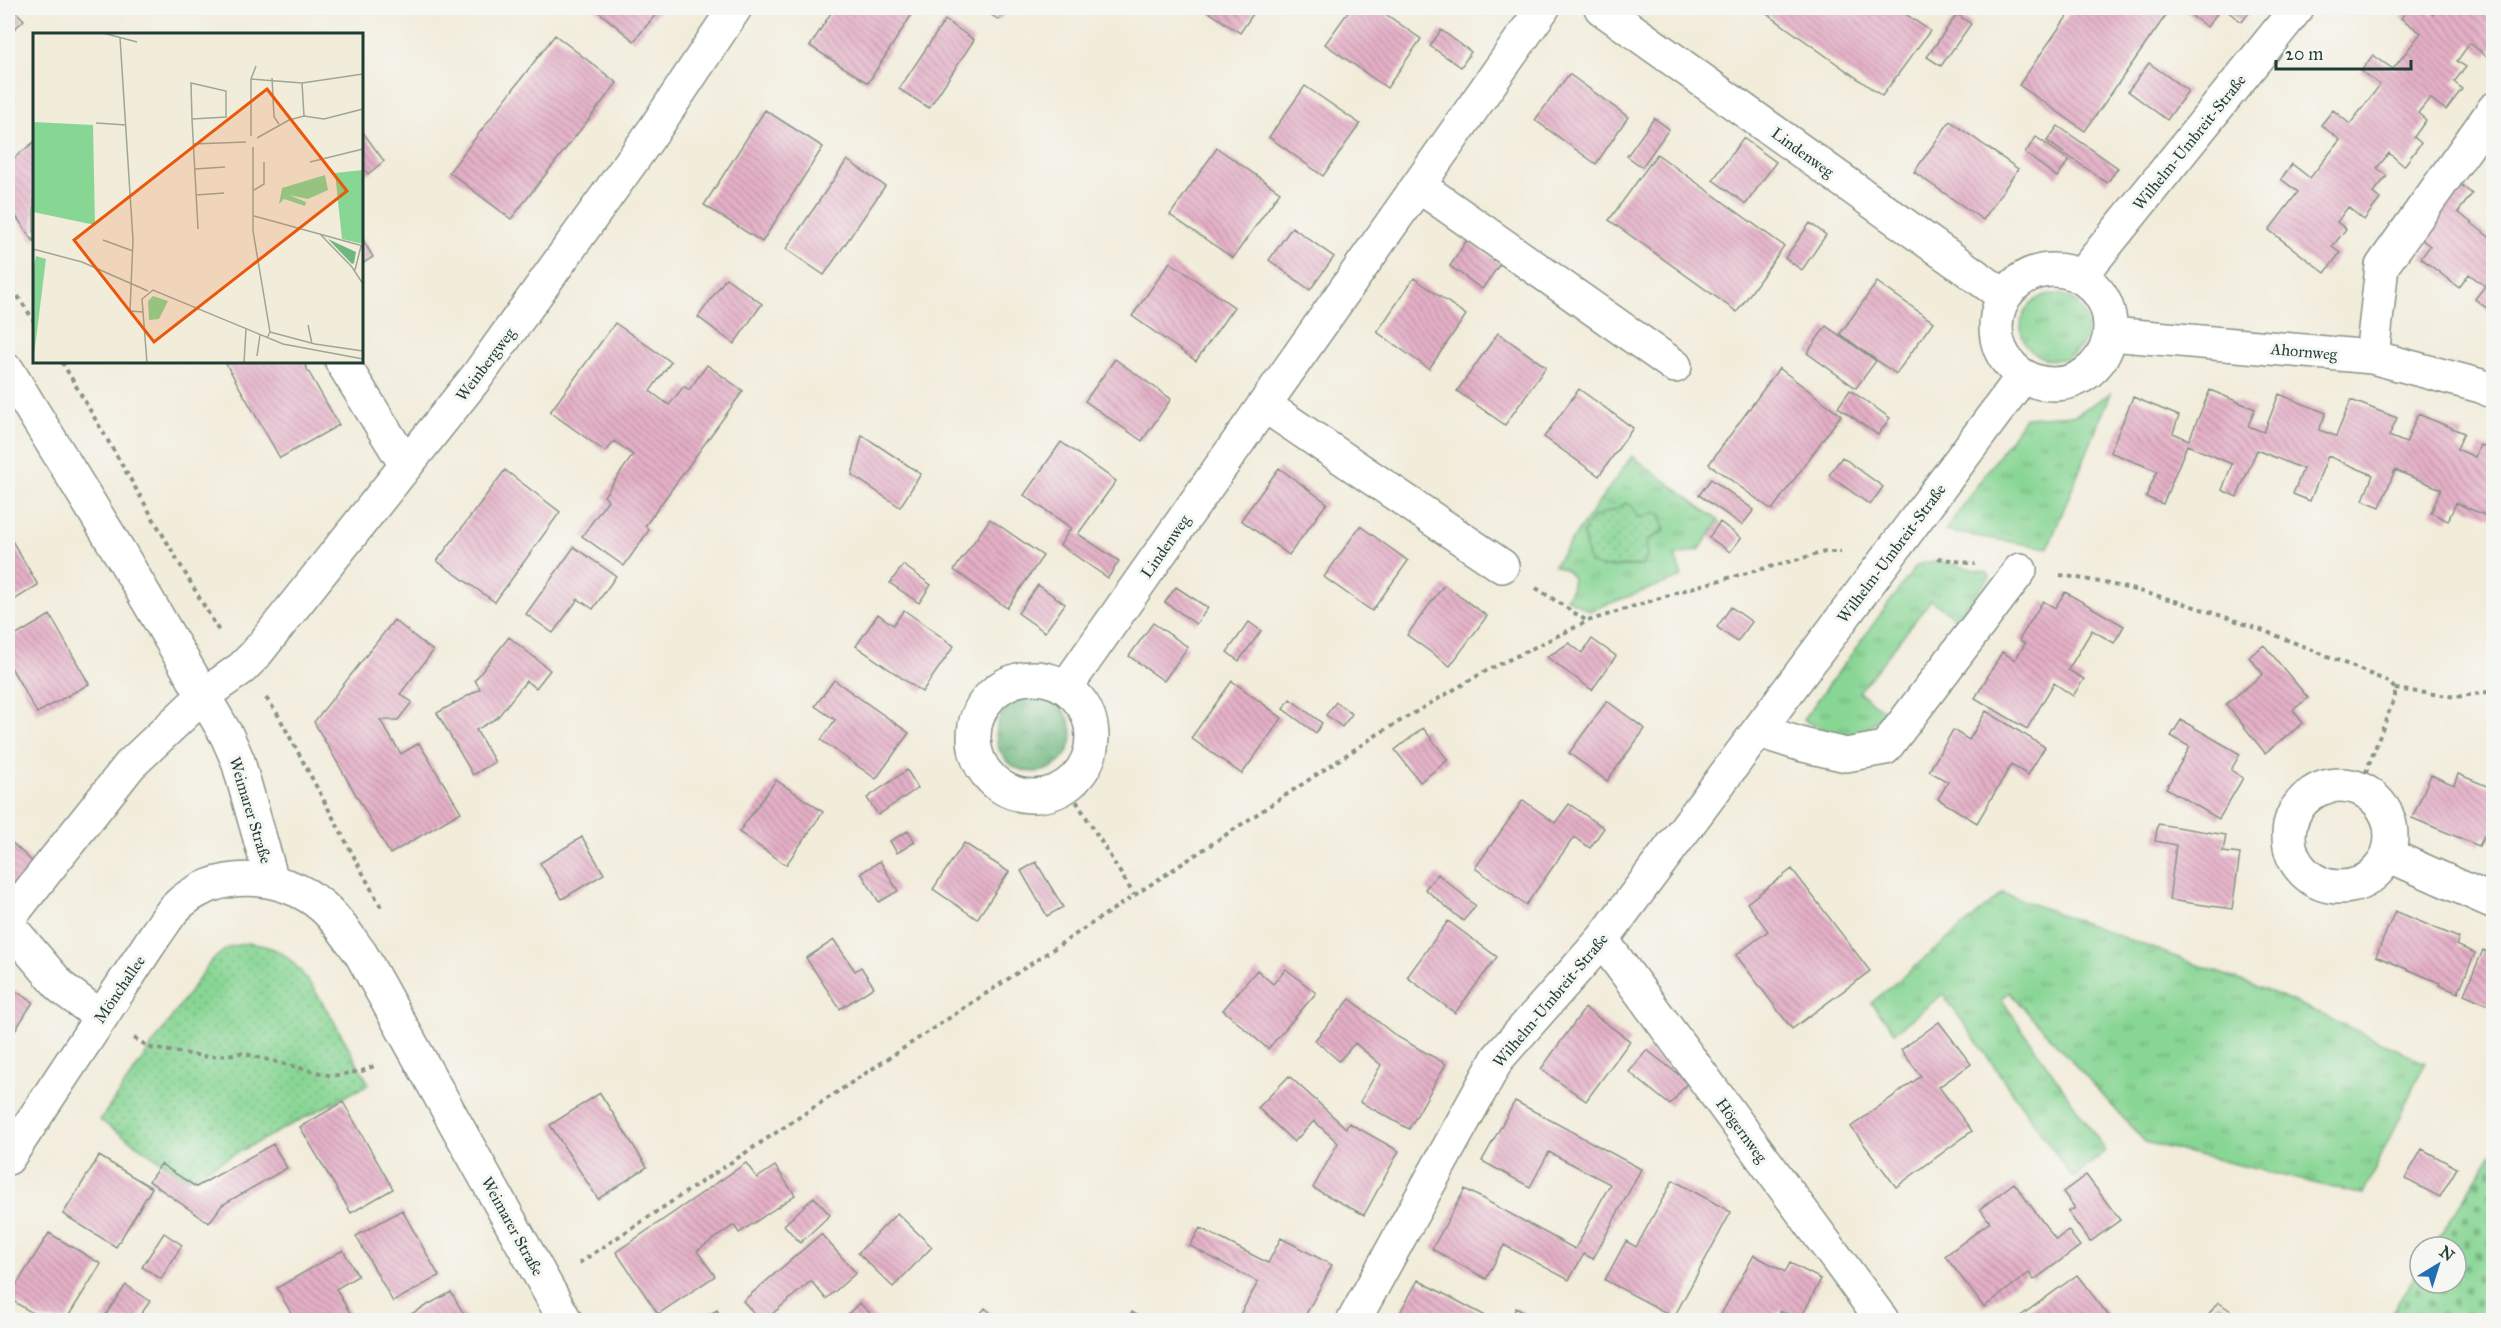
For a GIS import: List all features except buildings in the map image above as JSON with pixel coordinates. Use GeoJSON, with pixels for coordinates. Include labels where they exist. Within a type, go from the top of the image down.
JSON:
{"type":"FeatureCollection","features":[{"type":"Feature","properties":{"kind":"street","name":"Weinbergweg"},"geometry":{"type":"LineString","coordinates":[[8,919],[130,765],[204,695],[242,668],[478,375],[654,130],[735,8]]}},
{"type":"Feature","properties":{"kind":"street","name":"Lindenweg"},"geometry":{"type":"LineString","coordinates":[[1066,687],[1543,8]]}},
{"type":"Feature","properties":{"kind":"street","name":"Lindenweg"},"geometry":{"type":"LineString","coordinates":[[1601,8],[2004,296]]}},
{"type":"Feature","properties":{"kind":"street","name":"Wilhelm-Umbreit-Straße"},"geometry":{"type":"LineString","coordinates":[[2081,276],[2297,8]]}},
{"type":"Feature","properties":{"kind":"street"},"geometry":{"type":"LineString","coordinates":[[2372,357],[2382,266],[2493,109]]}},
{"type":"Feature","properties":{"kind":"street"},"geometry":{"type":"LineString","coordinates":[[1419,186],[1676,366]]}},
{"type":"Feature","properties":{"kind":"street"},"geometry":{"type":"LineString","coordinates":[[2048,269],[2081,276],[2105,301],[2110,317],[2110,334],[2105,352],[2093,368],[2078,379],[2060,384],[2041,383],[2023,376],[2009,364],[2000,348],[1995,330],[1997,312],[2004,296],[2016,283],[2031,273],[2048,269]]}},
{"type":"Feature","properties":{"kind":"street","name":"Ahornweg"},"geometry":{"type":"LineString","coordinates":[[2110,334],[2372,357],[2481,386],[2493,392]]}},
{"type":"Feature","properties":{"kind":"street"},"geometry":{"type":"LineString","coordinates":[[343,363],[406,465]]}},
{"type":"Feature","properties":{"kind":"street","name":"Weimarer Straße"},"geometry":{"type":"LineString","coordinates":[[8,371],[204,695],[238,761],[272,881],[289,886],[322,906],[361,954],[565,1320]]}},
{"type":"Feature","properties":{"kind":"street","name":"Wilhelm-Umbreit-Straße"},"geometry":{"type":"LineString","coordinates":[[1354,1320],[1498,1058],[1602,940],[2023,376]]}},
{"type":"Feature","properties":{"kind":"street"},"geometry":{"type":"LineString","coordinates":[[1264,405],[1502,566]]}},
{"type":"Feature","properties":{"kind":"street"},"geometry":{"type":"LineString","coordinates":[[1759,731],[1846,755],[1885,748],[2020,570]]}},
{"type":"Feature","properties":{"kind":"street"},"geometry":{"type":"LineString","coordinates":[[1029,678],[1048,680],[1066,687],[1081,700],[1089,718],[1093,736],[1090,755],[1081,772],[1067,786],[1049,794],[1030,796],[1011,791],[994,781],[981,766],[975,747],[975,727],[981,709],[993,693],[1010,683],[1029,678]]}},
{"type":"Feature","properties":{"kind":"street"},"geometry":{"type":"LineString","coordinates":[[2329,785],[2360,788],[2376,799],[2391,825],[2388,855],[2379,870],[2365,881],[2349,886],[2331,886],[2314,880],[2301,869],[2292,854],[2289,837],[2291,819],[2300,804],[2313,792],[2329,785]]}},
{"type":"Feature","properties":{"kind":"street"},"geometry":{"type":"LineString","coordinates":[[2388,855],[2493,902]]}},
{"type":"Feature","properties":{"kind":"street","name":"Mönchallee"},"geometry":{"type":"LineString","coordinates":[[8,1158],[156,934],[176,908],[188,898],[214,885],[239,879],[272,881]]}},
{"type":"Feature","properties":{"kind":"street"},"geometry":{"type":"LineString","coordinates":[[8,925],[62,988],[101,1017]]}},
{"type":"Feature","properties":{"kind":"street","name":"Högernweg"},"geometry":{"type":"LineString","coordinates":[[1602,940],[1882,1320]]}},
{"type":"Feature","properties":{"kind":"path"},"geometry":{"type":"LineString","coordinates":[[8,280],[33,319]]}},
{"type":"Feature","properties":{"kind":"path"},"geometry":{"type":"LineString","coordinates":[[63,363],[205,609],[242,668]]}},
{"type":"Feature","properties":{"kind":"path"},"geometry":{"type":"LineString","coordinates":[[545,1284],[1378,734],[1484,672],[1588,621],[1691,588],[1825,552],[1892,552],[2107,582],[2302,645],[2389,682],[2395,688],[2456,697],[2493,691]]}},
{"type":"Feature","properties":{"kind":"path"},"geometry":{"type":"LineString","coordinates":[[1502,566],[1588,621]]}},
{"type":"Feature","properties":{"kind":"path"},"geometry":{"type":"LineString","coordinates":[[2360,788],[2395,696],[2395,688]]}},
{"type":"Feature","properties":{"kind":"path"},"geometry":{"type":"LineString","coordinates":[[1067,786],[1134,896]]}},
{"type":"Feature","properties":{"kind":"path"},"geometry":{"type":"LineString","coordinates":[[151,1048],[209,1057],[241,1053],[332,1076],[362,1071]]}},
{"type":"Feature","properties":{"kind":"green space"},"geometry":{"type":"Polygon","coordinates":[[[2054,294],[2067,297],[2077,304],[2084,314],[2087,327],[2084,340],[2077,350],[2067,357],[2054,360],[2041,357],[2031,350],[2024,340],[2021,327],[2024,314],[2031,304],[2041,297],[2054,294]]]}},
{"type":"Feature","properties":{"kind":"green space"},"geometry":{"type":"Polygon","coordinates":[[[2111,393],[2048,548],[1945,531],[2025,418],[2075,415],[2111,393]]]}},
{"type":"Feature","properties":{"kind":"green space"},"geometry":{"type":"Polygon","coordinates":[[[1632,456],[1719,521],[1699,550],[1675,556],[1682,577],[1589,611],[1566,598],[1571,590],[1573,578],[1566,570],[1554,565],[1632,456]],[[1626,503],[1598,516],[1588,525],[1583,533],[1589,563],[1603,567],[1643,566],[1648,554],[1646,546],[1648,540],[1665,531],[1661,514],[1654,513],[1640,518],[1633,507],[1626,503]]]}},
{"type":"Feature","properties":{"kind":"green space"},"geometry":{"type":"Polygon","coordinates":[[[1626,503],[1632,506],[1639,518],[1654,513],[1661,514],[1664,531],[1648,540],[1646,546],[1648,554],[1642,565],[1600,567],[1589,563],[1583,533],[1588,524],[1598,515],[1626,503]]]}},
{"type":"Feature","properties":{"kind":"green space"},"geometry":{"type":"Polygon","coordinates":[[[1939,561],[1988,573],[1990,577],[1956,619],[1931,600],[1859,692],[1884,711],[1875,722],[1866,729],[1847,735],[1803,720],[1916,566],[1925,562],[1939,561]]]}},
{"type":"Feature","properties":{"kind":"green space"},"geometry":{"type":"Polygon","coordinates":[[[1034,696],[1048,699],[1061,707],[1069,720],[1072,734],[1069,748],[1061,761],[1048,769],[1034,772],[1020,769],[1007,761],[999,748],[996,734],[999,720],[1007,707],[1020,699],[1034,696]]]}},
{"type":"Feature","properties":{"kind":"green space"},"geometry":{"type":"Polygon","coordinates":[[[2003,893],[2279,995],[2425,1062],[2363,1195],[2145,1142],[2009,992],[2002,1000],[2106,1151],[2073,1178],[1943,994],[1895,1032],[1871,1003],[2003,893]]]}},
{"type":"Feature","properties":{"kind":"green space"},"geometry":{"type":"Polygon","coordinates":[[[248,943],[276,950],[295,965],[319,996],[369,1084],[187,1179],[100,1120],[211,961],[229,947],[248,943]]]}},
{"type":"Feature","properties":{"kind":"green space"},"geometry":{"type":"Polygon","coordinates":[[[2493,1151],[2493,1320],[2387,1320],[2408,1287],[2408,1295],[2468,1295],[2468,1235],[2440,1235],[2493,1151]]]}}]}
